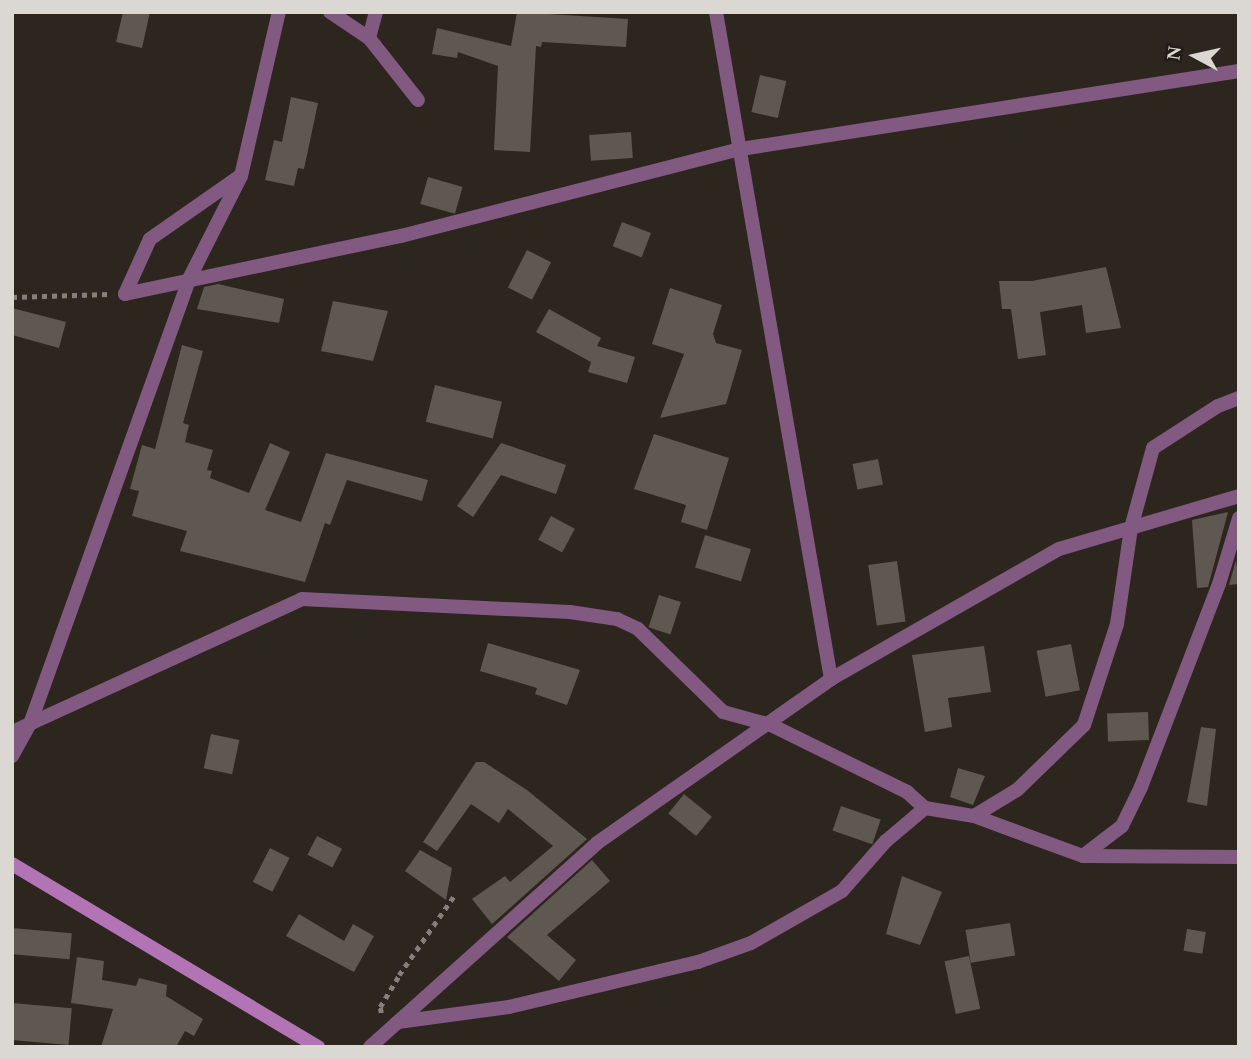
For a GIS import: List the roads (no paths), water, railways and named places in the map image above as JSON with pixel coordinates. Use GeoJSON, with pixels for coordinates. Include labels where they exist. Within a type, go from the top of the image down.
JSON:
{"type":"FeatureCollection","features":[{"type":"Feature","properties":{"kind":"main road"},"geometry":{"type":"LineString","coordinates":[[12,864],[318,1047]]}},
{"type":"Feature","properties":{"kind":"street"},"geometry":{"type":"LineString","coordinates":[[12,756],[30,724],[189,279],[241,176],[279,12]]}},
{"type":"Feature","properties":{"kind":"street"},"geometry":{"type":"LineString","coordinates":[[330,12],[369,38],[418,100]]}},
{"type":"Feature","properties":{"kind":"street"},"geometry":{"type":"LineString","coordinates":[[369,38],[376,12]]}},
{"type":"Feature","properties":{"kind":"street"},"geometry":{"type":"LineString","coordinates":[[716,12],[831,679]]}},
{"type":"Feature","properties":{"kind":"street"},"geometry":{"type":"LineString","coordinates":[[241,176],[150,239],[125,294],[401,236],[741,149],[1239,71]]}},
{"type":"Feature","properties":{"kind":"street"},"geometry":{"type":"LineString","coordinates":[[974,816],[1017,790],[1084,725],[1117,624],[1131,528],[1153,449],[1217,406],[1239,398]]}},
{"type":"Feature","properties":{"kind":"street"},"geometry":{"type":"LineString","coordinates":[[370,1047],[597,844],[771,725],[831,679],[1023,566],[1059,549],[1239,496]]}},
{"type":"Feature","properties":{"kind":"street"},"geometry":{"type":"LineString","coordinates":[[1083,856],[1122,826],[1141,787],[1219,584],[1239,518]]}},
{"type":"Feature","properties":{"kind":"street"},"geometry":{"type":"LineString","coordinates":[[12,732],[302,599],[321,597],[570,612],[617,620],[654,641],[723,712],[771,725],[907,792],[925,807],[974,816],[1083,856],[1239,857]]}},
{"type":"Feature","properties":{"kind":"street"},"geometry":{"type":"LineString","coordinates":[[398,1022],[509,1007],[698,962],[751,943],[842,891],[886,841],[925,807]]}}]}
